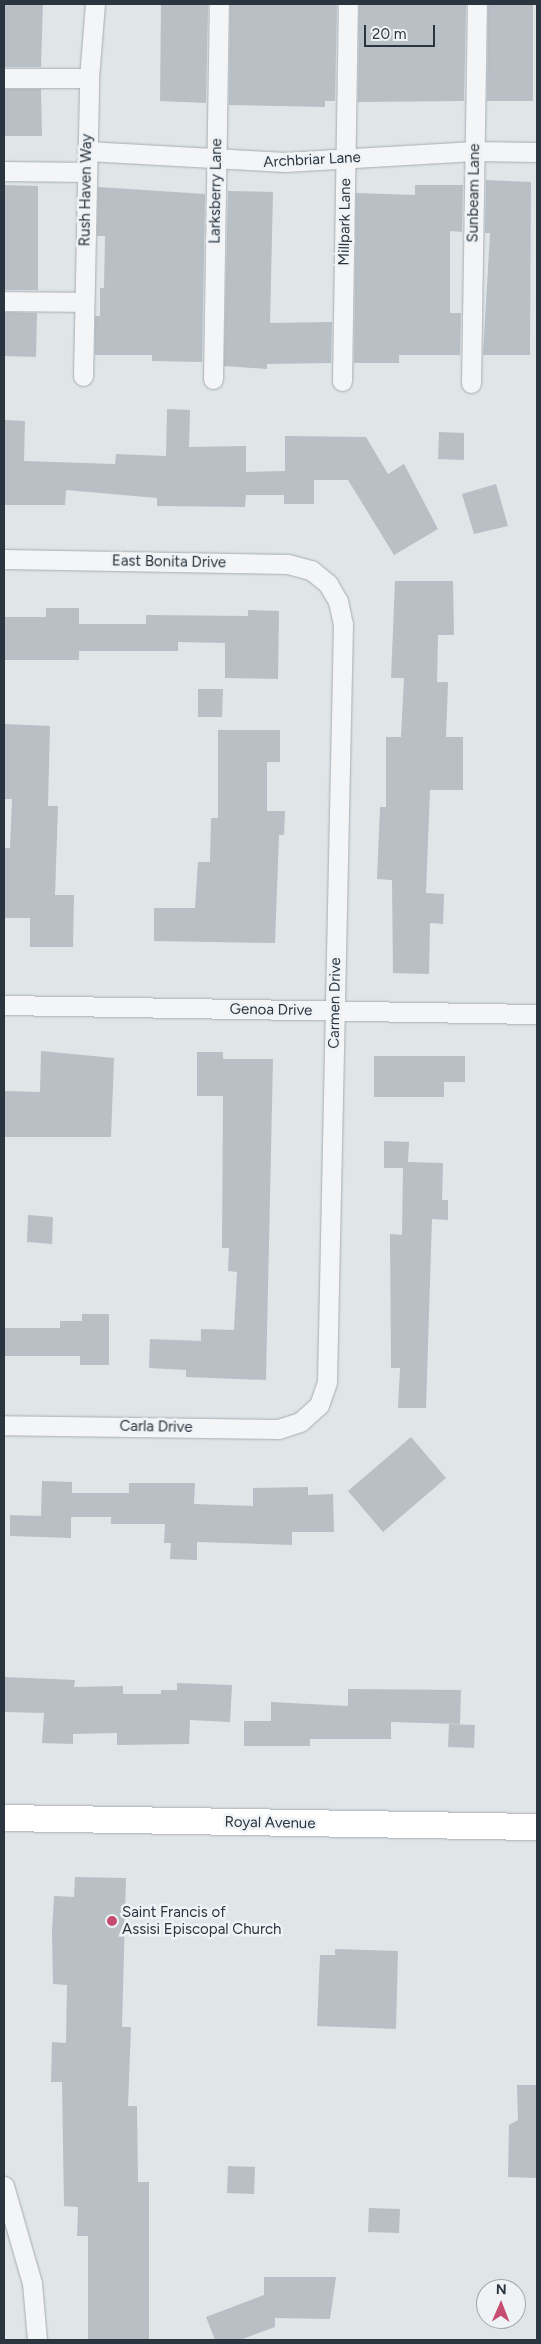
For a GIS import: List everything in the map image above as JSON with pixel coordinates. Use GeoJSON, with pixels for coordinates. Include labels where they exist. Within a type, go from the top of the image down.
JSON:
{"type":"FeatureCollection","features":[{"type":"Feature","properties":{"kind":"main road","name":"Royal Avenue"},"geometry":{"type":"LineString","coordinates":[[4,1818],[537,1827]]}},
{"type":"Feature","properties":{"kind":"street","name":"Rush Haven Way"},"geometry":{"type":"LineString","coordinates":[[83,376],[89,78],[95,4]]}},
{"type":"Feature","properties":{"kind":"street","name":"Larksberry Lane"},"geometry":{"type":"LineString","coordinates":[[212,379],[219,4]]}},
{"type":"Feature","properties":{"kind":"street","name":"Millpark Lane"},"geometry":{"type":"LineString","coordinates":[[342,381],[348,4]]}},
{"type":"Feature","properties":{"kind":"street","name":"Sunbeam Lane"},"geometry":{"type":"LineString","coordinates":[[471,383],[478,4]]}},
{"type":"Feature","properties":{"kind":"street"},"geometry":{"type":"LineString","coordinates":[[4,78],[89,78]]}},
{"type":"Feature","properties":{"kind":"street","name":"Archbriar Lane"},"geometry":{"type":"LineString","coordinates":[[87,151],[217,162],[475,151],[537,152]]}},
{"type":"Feature","properties":{"kind":"street"},"geometry":{"type":"LineString","coordinates":[[4,171],[87,172]]}},
{"type":"Feature","properties":{"kind":"street"},"geometry":{"type":"LineString","coordinates":[[4,301],[84,302]]}},
{"type":"Feature","properties":{"kind":"street","name":"East Bonita Drive"},"geometry":{"type":"LineString","coordinates":[[4,559],[288,564],[311,570],[328,584]]}},
{"type":"Feature","properties":{"kind":"street","name":"Carmen Drive"},"geometry":{"type":"LineString","coordinates":[[306,1417],[318,1405],[327,1382],[343,624],[338,601],[328,584]]}},
{"type":"Feature","properties":{"kind":"street","name":"Genoa Drive"},"geometry":{"type":"LineString","coordinates":[[4,1005],[537,1014]]}},
{"type":"Feature","properties":{"kind":"street","name":"Carla Drive"},"geometry":{"type":"LineString","coordinates":[[4,1424],[278,1429],[306,1417]]}},
{"type":"Feature","properties":{"kind":"street"},"geometry":{"type":"LineString","coordinates":[[4,2186],[32,2283],[37,2340]]}},
{"type":"Feature","properties":{"kind":"building"},"geometry":{"type":"Polygon","coordinates":[[[4,4],[43,4],[41,67],[4,67],[4,4]]]}},
{"type":"Feature","properties":{"kind":"building"},"geometry":{"type":"Polygon","coordinates":[[[161,4],[208,4],[206,103],[160,101],[161,4]]]}},
{"type":"Feature","properties":{"kind":"building"},"geometry":{"type":"Polygon","coordinates":[[[230,4],[337,4],[335,101],[325,101],[325,107],[229,105],[230,4]]]}},
{"type":"Feature","properties":{"kind":"building"},"geometry":{"type":"Polygon","coordinates":[[[359,4],[466,4],[464,101],[358,102],[359,4]]]}},
{"type":"Feature","properties":{"kind":"building"},"geometry":{"type":"Polygon","coordinates":[[[488,4],[533,4],[533,101],[487,101],[488,4]]]}},
{"type":"Feature","properties":{"kind":"building"},"geometry":{"type":"Polygon","coordinates":[[[4,89],[41,89],[42,136],[4,136],[4,89]]]}},
{"type":"Feature","properties":{"kind":"building"},"geometry":{"type":"Polygon","coordinates":[[[486,180],[531,182],[530,355],[483,355],[490,233],[485,233],[486,180]]]}},
{"type":"Feature","properties":{"kind":"building"},"geometry":{"type":"Polygon","coordinates":[[[4,185],[38,186],[38,290],[4,290],[4,185]]]}},
{"type":"Feature","properties":{"kind":"building"},"geometry":{"type":"Polygon","coordinates":[[[415,185],[463,185],[462,232],[450,231],[450,313],[461,313],[460,355],[399,355],[399,363],[354,363],[356,193],[415,195],[415,185]]]}},
{"type":"Feature","properties":{"kind":"building"},"geometry":{"type":"Polygon","coordinates":[[[98,187],[205,194],[202,362],[152,361],[152,355],[95,355],[95,316],[100,316],[100,288],[104,288],[105,236],[97,236],[98,187]]]}},
{"type":"Feature","properties":{"kind":"building"},"geometry":{"type":"Polygon","coordinates":[[[228,191],[273,192],[270,323],[332,322],[331,363],[267,364],[267,369],[224,366],[228,191]]]}},
{"type":"Feature","properties":{"kind":"building"},"geometry":{"type":"Polygon","coordinates":[[[4,312],[37,313],[36,357],[4,356],[4,312]]]}},
{"type":"Feature","properties":{"kind":"building"},"geometry":{"type":"Polygon","coordinates":[[[167,409],[190,410],[189,447],[246,446],[246,472],[285,471],[285,436],[366,437],[388,474],[404,464],[438,529],[394,555],[348,480],[314,480],[314,504],[284,504],[284,495],[246,495],[245,507],[157,506],[157,498],[66,490],[65,505],[4,505],[4,420],[25,421],[24,461],[115,464],[116,454],[166,456],[167,409]]]}},
{"type":"Feature","properties":{"kind":"building"},"geometry":{"type":"Polygon","coordinates":[[[439,432],[464,433],[464,460],[438,459],[439,432]]]}},
{"type":"Feature","properties":{"kind":"building"},"geometry":{"type":"Polygon","coordinates":[[[496,484],[508,526],[474,534],[462,494],[496,484]]]}},
{"type":"Feature","properties":{"kind":"building"},"geometry":{"type":"Polygon","coordinates":[[[395,581],[453,581],[454,635],[438,635],[437,682],[448,682],[446,737],[463,737],[463,790],[430,790],[426,893],[444,894],[443,924],[430,923],[429,974],[393,973],[392,880],[377,879],[380,807],[386,807],[386,737],[401,737],[404,678],[391,678],[395,581]]]}},
{"type":"Feature","properties":{"kind":"building"},"geometry":{"type":"Polygon","coordinates":[[[46,608],[79,608],[79,624],[146,624],[146,615],[248,616],[248,610],[279,611],[278,679],[225,678],[225,643],[178,642],[178,651],[79,651],[79,660],[4,660],[4,617],[46,617],[46,608]]]}},
{"type":"Feature","properties":{"kind":"building"},"geometry":{"type":"Polygon","coordinates":[[[198,689],[223,689],[222,717],[198,717],[198,689]]]}},
{"type":"Feature","properties":{"kind":"building"},"geometry":{"type":"Polygon","coordinates":[[[4,724],[50,726],[48,806],[58,806],[55,895],[74,895],[73,947],[30,947],[30,918],[4,918],[4,848],[10,848],[12,799],[4,799],[4,724]]]}},
{"type":"Feature","properties":{"kind":"building"},"geometry":{"type":"Polygon","coordinates":[[[218,730],[280,730],[280,762],[267,762],[267,811],[285,811],[284,835],[279,835],[275,943],[154,941],[154,908],[195,908],[198,862],[210,862],[211,818],[218,818],[218,730]]]}},
{"type":"Feature","properties":{"kind":"building"},"geometry":{"type":"Polygon","coordinates":[[[41,1051],[114,1058],[111,1137],[4,1137],[4,1091],[40,1092],[41,1051]]]}},
{"type":"Feature","properties":{"kind":"building"},"geometry":{"type":"Polygon","coordinates":[[[197,1052],[223,1052],[223,1059],[273,1059],[266,1380],[186,1377],[186,1370],[149,1368],[150,1339],[201,1341],[201,1329],[234,1330],[237,1272],[228,1271],[229,1248],[222,1248],[223,1096],[197,1096],[197,1052]]]}},
{"type":"Feature","properties":{"kind":"building"},"geometry":{"type":"Polygon","coordinates":[[[374,1056],[465,1056],[465,1082],[444,1082],[444,1097],[374,1097],[374,1056]]]}},
{"type":"Feature","properties":{"kind":"building"},"geometry":{"type":"Polygon","coordinates":[[[384,1141],[409,1142],[408,1162],[443,1163],[442,1200],[448,1200],[448,1220],[432,1219],[426,1408],[398,1408],[400,1368],[391,1368],[390,1234],[402,1235],[403,1168],[384,1168],[384,1141]]]}},
{"type":"Feature","properties":{"kind":"building"},"geometry":{"type":"Polygon","coordinates":[[[28,1215],[53,1217],[52,1244],[27,1242],[28,1215]]]}},
{"type":"Feature","properties":{"kind":"building"},"geometry":{"type":"Polygon","coordinates":[[[82,1314],[109,1314],[109,1365],[80,1365],[80,1356],[4,1356],[4,1328],[60,1328],[60,1321],[82,1321],[82,1314]]]}},
{"type":"Feature","properties":{"kind":"building"},"geometry":{"type":"Polygon","coordinates":[[[411,1437],[446,1478],[383,1532],[348,1491],[411,1437]]]}},
{"type":"Feature","properties":{"kind":"building"},"geometry":{"type":"Polygon","coordinates":[[[42,1481],[72,1482],[72,1493],[129,1493],[129,1483],[195,1483],[194,1504],[253,1506],[253,1488],[308,1487],[308,1495],[333,1494],[334,1532],[292,1532],[292,1545],[197,1542],[197,1560],[170,1559],[171,1543],[164,1543],[165,1524],[111,1524],[111,1517],[71,1517],[71,1538],[10,1536],[10,1515],[41,1516],[42,1481]]]}},
{"type":"Feature","properties":{"kind":"building"},"geometry":{"type":"Polygon","coordinates":[[[5,1677],[75,1680],[74,1687],[123,1686],[123,1694],[161,1694],[161,1690],[177,1690],[177,1683],[232,1685],[230,1722],[190,1720],[189,1744],[117,1745],[117,1733],[73,1734],[73,1744],[42,1743],[44,1713],[4,1712],[5,1677]]]}},
{"type":"Feature","properties":{"kind":"building"},"geometry":{"type":"Polygon","coordinates":[[[348,1689],[461,1690],[460,1724],[391,1722],[391,1739],[310,1739],[310,1746],[244,1746],[244,1721],[271,1721],[271,1702],[348,1706],[348,1689]]]}},
{"type":"Feature","properties":{"kind":"building"},"geometry":{"type":"Polygon","coordinates":[[[449,1724],[475,1725],[474,1748],[448,1747],[449,1724]]]}},
{"type":"Feature","properties":{"kind":"building"},"geometry":{"type":"Polygon","coordinates":[[[75,1877],[126,1878],[122,2027],[131,2027],[128,2106],[137,2106],[138,2182],[149,2182],[149,2340],[88,2340],[88,2236],[77,2236],[78,2207],[64,2206],[62,2082],[51,2082],[52,2042],[66,2043],[67,1985],[53,1984],[52,1932],[54,1896],[74,1897],[75,1877]]]}},
{"type":"Feature","properties":{"kind":"building"},"geometry":{"type":"Polygon","coordinates":[[[335,1949],[398,1951],[396,2029],[317,2026],[320,1955],[335,1955],[335,1949]]]}},
{"type":"Feature","properties":{"kind":"building"},"geometry":{"type":"Polygon","coordinates":[[[517,2085],[537,2085],[537,2178],[508,2177],[509,2125],[518,2120],[517,2085]]]}},
{"type":"Feature","properties":{"kind":"building"},"geometry":{"type":"Polygon","coordinates":[[[228,2166],[255,2167],[254,2194],[227,2193],[228,2166]]]}},
{"type":"Feature","properties":{"kind":"building"},"geometry":{"type":"Polygon","coordinates":[[[369,2208],[400,2209],[399,2233],[368,2232],[369,2208]]]}},
{"type":"Feature","properties":{"kind":"building"},"geometry":{"type":"Polygon","coordinates":[[[264,2277],[336,2277],[330,2319],[275,2318],[275,2327],[240,2340],[215,2340],[206,2317],[264,2295],[264,2277]]]}},
{"type":"Feature","properties":{"kind":"place","name":"Saint Francis of Assisi Episcopal Church"},"geometry":{"type":"Point","coordinates":[112,1921]}}]}
